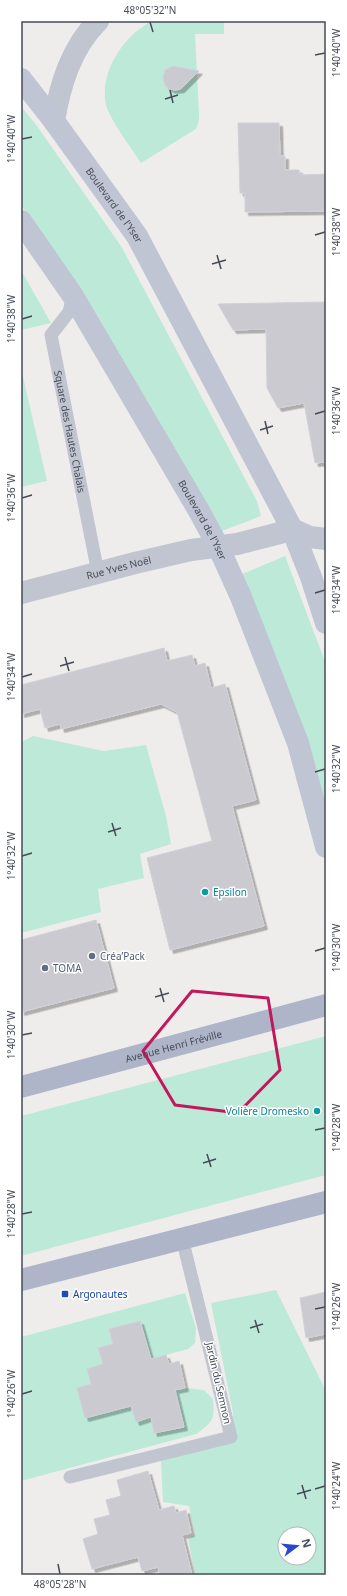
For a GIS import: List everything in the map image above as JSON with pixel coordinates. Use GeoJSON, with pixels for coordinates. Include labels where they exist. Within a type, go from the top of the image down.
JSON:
{"type":"FeatureCollection","features":[{"type":"Feature","properties":{"kind":"main road","name":"Boulevard de l'Yser"},"geometry":{"type":"LineString","coordinates":[[21,78],[137,236],[292,529],[311,577],[326,623]]}},
{"type":"Feature","properties":{"kind":"main road","name":"Boulevard de l'Yser"},"geometry":{"type":"LineString","coordinates":[[21,221],[73,296],[218,546],[241,597],[298,743],[326,847]]}},
{"type":"Feature","properties":{"kind":"main road","name":"Avenue Henri Fréville"},"geometry":{"type":"LineString","coordinates":[[21,1087],[326,1005]]}},
{"type":"Feature","properties":{"kind":"main road"},"geometry":{"type":"LineString","coordinates":[[21,1280],[326,1202]]}},
{"type":"Feature","properties":{"kind":"street"},"geometry":{"type":"LineString","coordinates":[[54,121],[58,97],[76,48],[98,21]]}},
{"type":"Feature","properties":{"kind":"street"},"geometry":{"type":"LineString","coordinates":[[292,529],[310,537],[326,538]]}},
{"type":"Feature","properties":{"kind":"street","name":"Rue Yves Noël"},"geometry":{"type":"LineString","coordinates":[[21,593],[191,550],[237,544],[292,529]]}},
{"type":"Feature","properties":{"kind":"lane","name":"Square des Hautes Chalais"},"geometry":{"type":"LineString","coordinates":[[73,296],[68,312],[51,335],[98,573]]}},
{"type":"Feature","properties":{"kind":"lane","name":"Jardin du Semnon"},"geometry":{"type":"LineString","coordinates":[[70,1477],[231,1437],[182,1238]]}},
{"type":"Feature","properties":{"kind":"highlighted area"},"geometry":{"type":"Polygon","coordinates":[[[192,991],[268,998],[280,1070],[238,1113],[175,1105],[143,1051],[192,991]]]}},
{"type":"Feature","properties":{"kind":"green space"},"geometry":{"type":"Polygon","coordinates":[[[152,21],[224,21],[224,34],[195,34],[199,115],[196,129],[141,163],[108,111],[105,92],[106,80],[110,68],[123,45],[132,35],[152,21]]]}},
{"type":"Feature","properties":{"kind":"green space"},"geometry":{"type":"Polygon","coordinates":[[[21,106],[37,126],[121,246],[257,501],[261,516],[222,531],[82,290],[21,205],[21,106]]]}},
{"type":"Feature","properties":{"kind":"green space"},"geometry":{"type":"Polygon","coordinates":[[[21,270],[51,323],[21,330],[21,270]]]}},
{"type":"Feature","properties":{"kind":"green space"},"geometry":{"type":"Polygon","coordinates":[[[21,368],[47,481],[21,487],[21,368]]]}},
{"type":"Feature","properties":{"kind":"green space"},"geometry":{"type":"Polygon","coordinates":[[[285,556],[326,664],[326,808],[242,574],[285,556]]]}},
{"type":"Feature","properties":{"kind":"green space"},"geometry":{"type":"Polygon","coordinates":[[[33,736],[104,751],[146,745],[166,816],[171,844],[140,854],[144,878],[98,889],[101,912],[21,933],[21,742],[33,736]]]}},
{"type":"Feature","properties":{"kind":"green space"},"geometry":{"type":"Polygon","coordinates":[[[326,1036],[326,1175],[21,1256],[21,1116],[326,1036]]]}},
{"type":"Feature","properties":{"kind":"green space"},"geometry":{"type":"Polygon","coordinates":[[[276,1290],[326,1391],[326,1573],[321,1575],[195,1575],[188,1538],[195,1535],[189,1506],[163,1502],[161,1461],[232,1441],[233,1413],[211,1303],[276,1290]]]}},
{"type":"Feature","properties":{"kind":"green space"},"geometry":{"type":"Polygon","coordinates":[[[185,1293],[196,1328],[195,1343],[188,1349],[151,1359],[140,1321],[110,1329],[113,1344],[98,1348],[103,1364],[87,1369],[91,1384],[77,1388],[85,1418],[131,1406],[136,1422],[151,1417],[154,1433],[184,1427],[175,1390],[185,1388],[204,1390],[213,1399],[214,1412],[212,1420],[196,1434],[21,1481],[21,1337],[185,1293]]]}},
{"type":"Feature","properties":{"kind":"building"},"geometry":{"type":"Polygon","coordinates":[[[173,66],[199,71],[181,89],[175,90],[170,89],[165,85],[163,78],[165,70],[173,66]]]}},
{"type":"Feature","properties":{"kind":"building"},"geometry":{"type":"Polygon","coordinates":[[[238,123],[279,123],[280,156],[285,156],[285,170],[299,170],[300,175],[326,174],[326,211],[245,212],[245,193],[240,193],[238,123]]]}},
{"type":"Feature","properties":{"kind":"building"},"geometry":{"type":"Polygon","coordinates":[[[326,302],[326,462],[315,463],[304,403],[278,408],[267,388],[266,329],[233,330],[218,304],[326,302]]]}},
{"type":"Feature","properties":{"kind":"building"},"geometry":{"type":"Polygon","coordinates":[[[164,648],[167,661],[192,655],[195,666],[205,663],[211,688],[225,684],[256,800],[232,806],[264,926],[170,950],[147,858],[212,841],[177,712],[161,704],[61,729],[60,724],[45,728],[40,709],[21,714],[21,685],[164,648]]]}},
{"type":"Feature","properties":{"kind":"building"},"geometry":{"type":"Polygon","coordinates":[[[96,920],[114,988],[21,1012],[21,940],[96,920]]]}},
{"type":"Feature","properties":{"kind":"building"},"geometry":{"type":"Polygon","coordinates":[[[326,1292],[326,1334],[306,1338],[300,1298],[326,1292]]]}},
{"type":"Feature","properties":{"kind":"building"},"geometry":{"type":"Polygon","coordinates":[[[140,1321],[151,1359],[166,1355],[169,1364],[179,1361],[185,1388],[175,1390],[184,1427],[154,1433],[151,1417],[136,1422],[131,1406],[85,1418],[77,1388],[91,1384],[87,1369],[103,1364],[98,1348],[113,1344],[109,1329],[140,1321]]]}},
{"type":"Feature","properties":{"kind":"building"},"geometry":{"type":"Polygon","coordinates":[[[148,1471],[159,1510],[174,1506],[176,1513],[186,1510],[191,1533],[182,1535],[192,1575],[160,1575],[158,1567],[142,1571],[138,1557],[92,1569],[83,1539],[98,1534],[94,1519],[110,1515],[106,1500],[121,1496],[117,1480],[148,1471]]]}},
{"type":"Feature","properties":{"kind":"place","name":"Epsilon"},"geometry":{"type":"Point","coordinates":[205,892]}},
{"type":"Feature","properties":{"kind":"place","name":"Créa’Pack"},"geometry":{"type":"Point","coordinates":[92,956]}},
{"type":"Feature","properties":{"kind":"place","name":"TOMA"},"geometry":{"type":"Point","coordinates":[45,968]}},
{"type":"Feature","properties":{"kind":"place","name":"Volière Dromesko"},"geometry":{"type":"Point","coordinates":[317,1111]}},
{"type":"Feature","properties":{"kind":"place","name":"Argonautes"},"geometry":{"type":"Point","coordinates":[65,1294]}}]}
